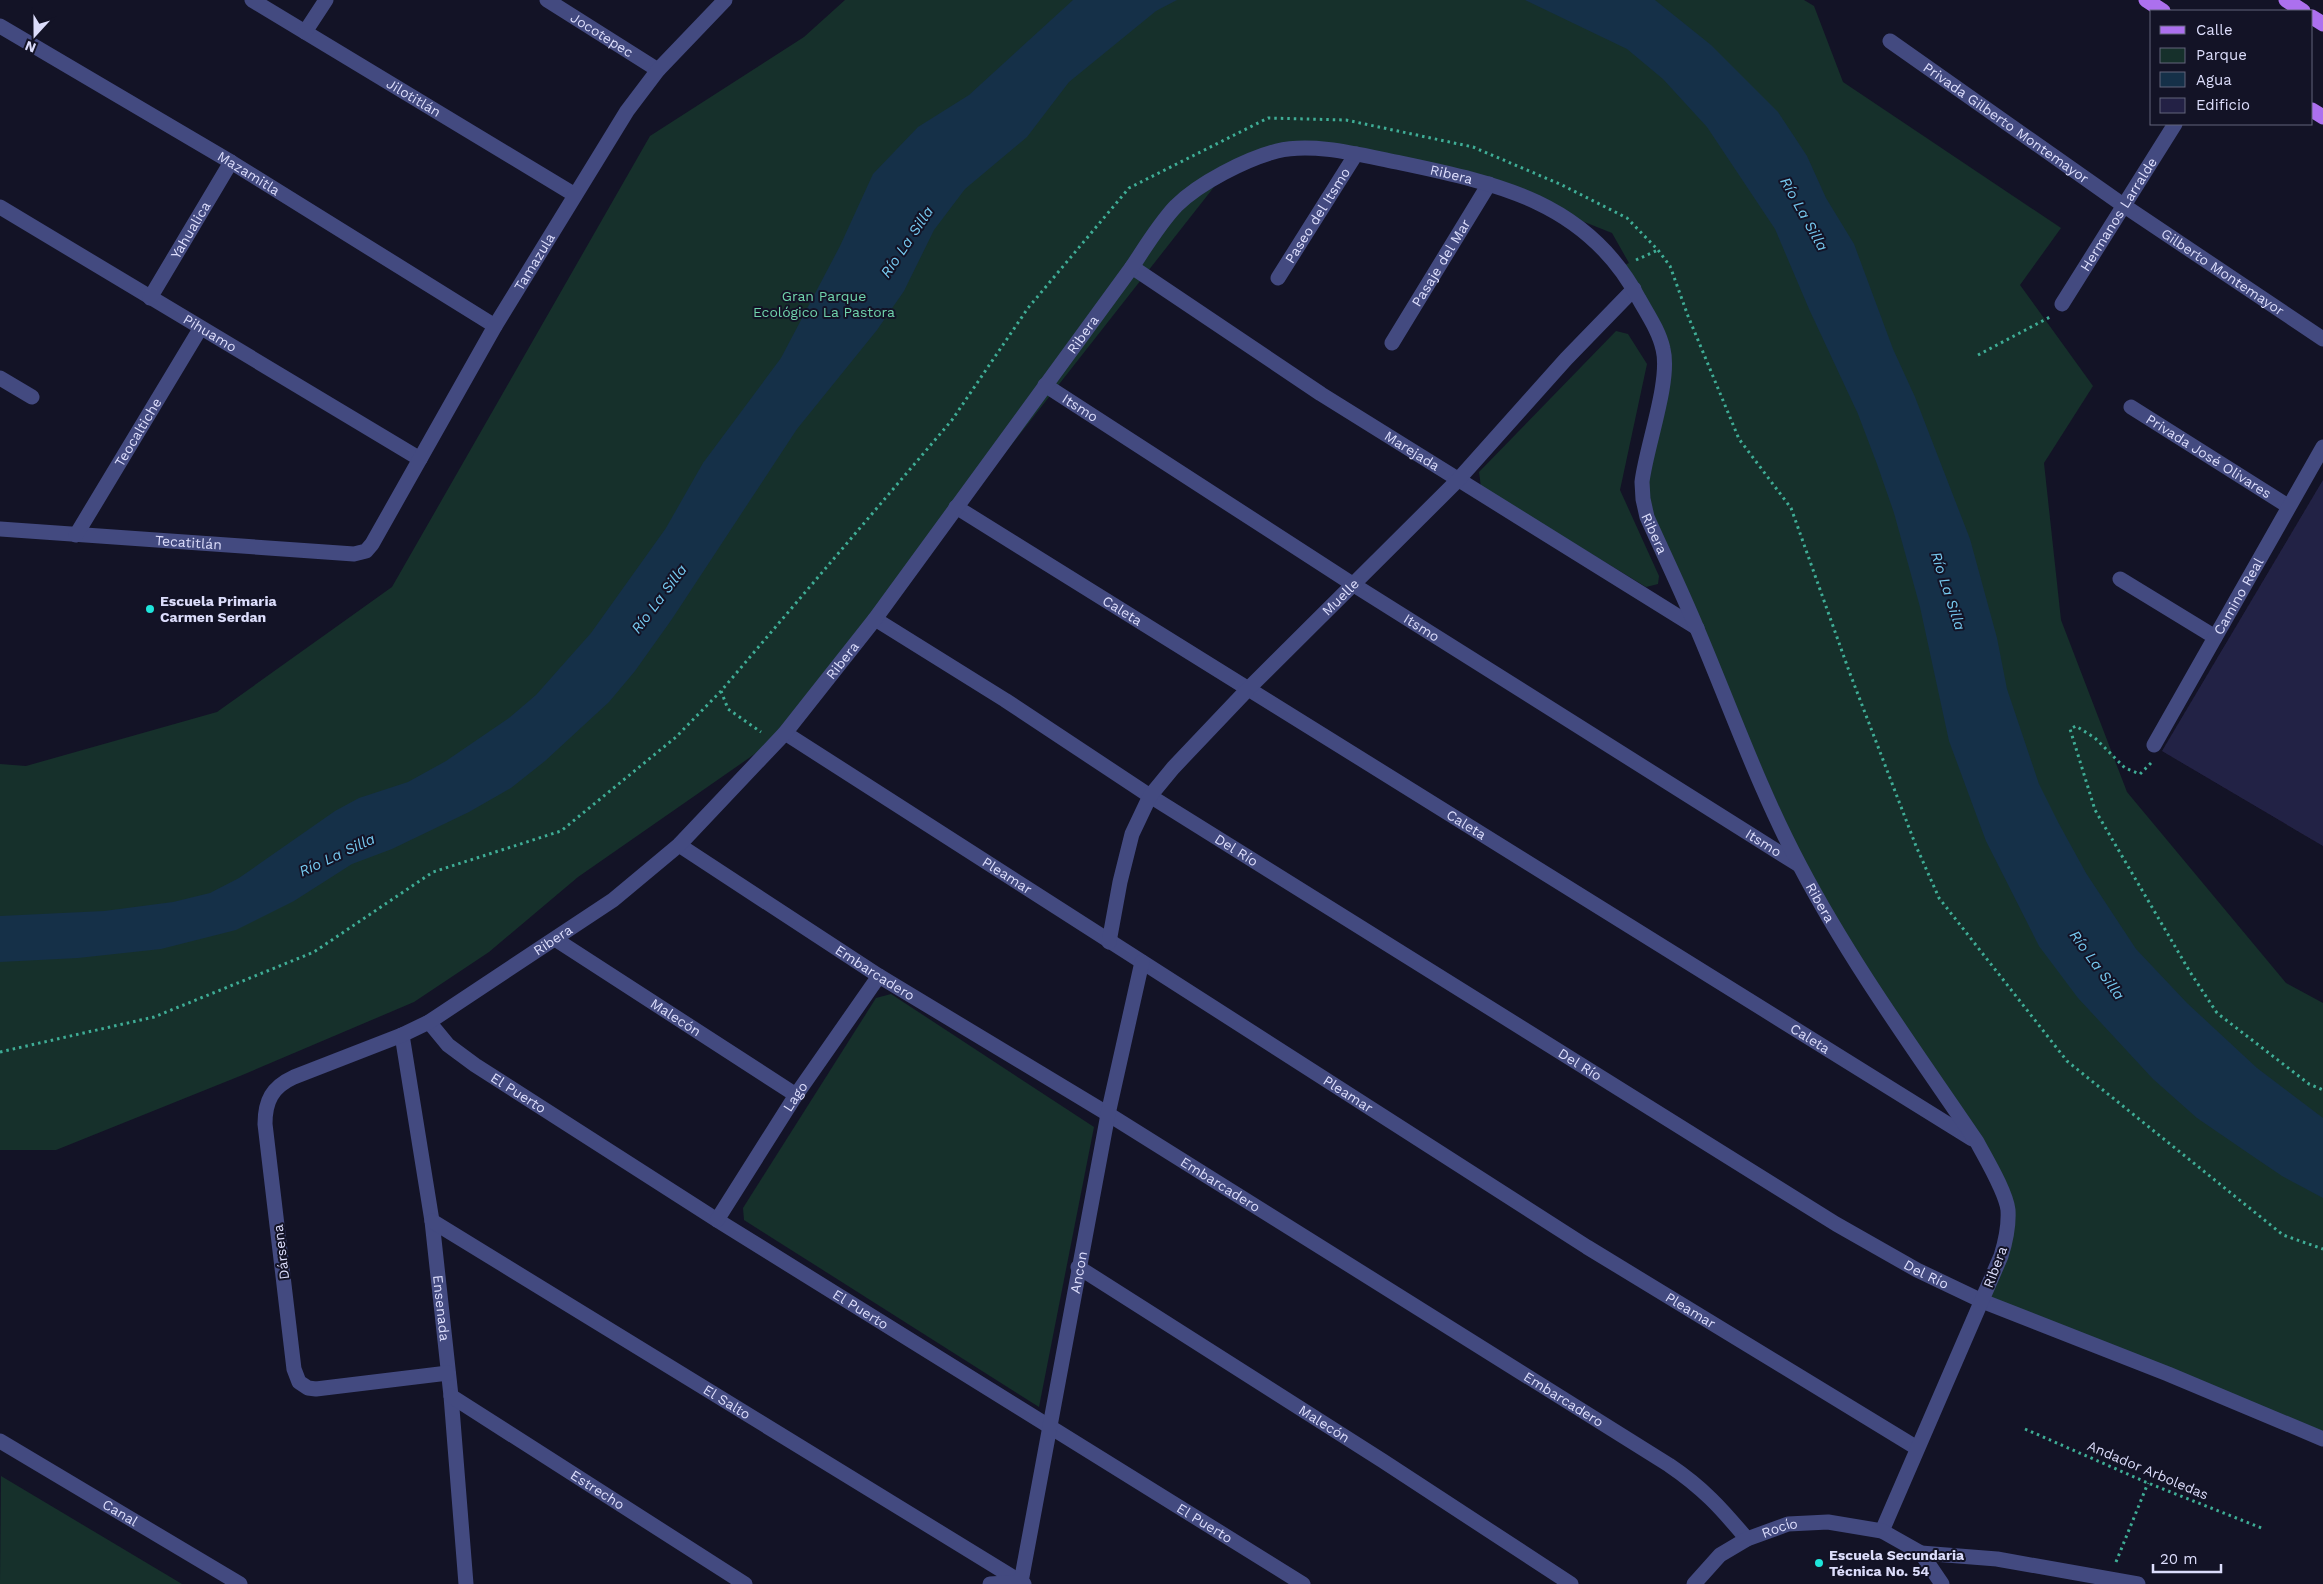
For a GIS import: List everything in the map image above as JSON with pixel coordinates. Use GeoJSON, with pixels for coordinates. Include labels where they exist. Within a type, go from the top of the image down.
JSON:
{"type":"FeatureCollection","features":[{"type":"Feature","properties":{"kind":"main road"},"geometry":{"type":"LineString","coordinates":[[2146,0],[2161,10]]}},
{"type":"Feature","properties":{"kind":"main road"},"geometry":{"type":"LineString","coordinates":[[2286,0],[2301,10]]}},
{"type":"Feature","properties":{"kind":"street","name":"Jilotitlán"},"geometry":{"type":"LineString","coordinates":[[252,0],[575,195]]}},
{"type":"Feature","properties":{"kind":"street"},"geometry":{"type":"LineString","coordinates":[[305,32],[326,0]]}},
{"type":"Feature","properties":{"kind":"street","name":"Jocotepec"},"geometry":{"type":"LineString","coordinates":[[547,0],[658,70]]}},
{"type":"Feature","properties":{"kind":"street","name":"Tamazula"},"geometry":{"type":"LineString","coordinates":[[372,544],[494,326],[627,111],[658,70],[725,0]]}},
{"type":"Feature","properties":{"kind":"street","name":"Mazamitla"},"geometry":{"type":"LineString","coordinates":[[0,26],[231,162],[494,326]]}},
{"type":"Feature","properties":{"kind":"street","name":"Privada Gilberto Montemayor"},"geometry":{"type":"LineString","coordinates":[[1890,42],[2123,205]]}},
{"type":"Feature","properties":{"kind":"street","name":"Hermanos Larralde"},"geometry":{"type":"LineString","coordinates":[[2062,304],[2174,125]]}},
{"type":"Feature","properties":{"kind":"street","name":"Ribera"},"geometry":{"type":"LineString","coordinates":[[267,1101],[273,1092],[286,1081],[402,1035],[429,1022],[613,900],[679,845],[780,737],[875,619],[1132,267],[1163,221],[1178,204],[1201,187],[1225,174],[1255,159],[1279,151],[1302,149],[1356,154],[1446,172],[1529,198],[1559,213],[1584,230],[1603,246],[1620,267],[1657,331],[1664,357],[1664,370],[1660,397],[1644,465],[1643,499],[1647,517],[1697,628],[1750,759],[1799,865],[1859,966],[1977,1142],[1993,1171],[2008,1208],[2008,1233],[2001,1256],[1882,1531]]}},
{"type":"Feature","properties":{"kind":"street","name":"Paseo del Itsmo"},"geometry":{"type":"LineString","coordinates":[[1278,278],[1356,154]]}},
{"type":"Feature","properties":{"kind":"street","name":"Yahualica"},"geometry":{"type":"LineString","coordinates":[[150,298],[231,162]]}},
{"type":"Feature","properties":{"kind":"street","name":"Pasaje del Mar"},"geometry":{"type":"LineString","coordinates":[[1392,343],[1489,184]]}},
{"type":"Feature","properties":{"kind":"street","name":"Gilberto Montemayor"},"geometry":{"type":"LineString","coordinates":[[2123,205],[2323,339]]}},
{"type":"Feature","properties":{"kind":"street","name":"Pihuamo"},"geometry":{"type":"LineString","coordinates":[[0,207],[200,329],[420,459]]}},
{"type":"Feature","properties":{"kind":"street","name":"Marejada"},"geometry":{"type":"LineString","coordinates":[[1132,267],[1321,394],[1697,628]]}},
{"type":"Feature","properties":{"kind":"street","name":"Muelle"},"geometry":{"type":"LineString","coordinates":[[1109,942],[1120,882],[1132,834],[1150,796],[1173,768],[1248,689],[1457,480],[1566,359],[1634,289]]}},
{"type":"Feature","properties":{"kind":"street","name":"Teocaltiche"},"geometry":{"type":"LineString","coordinates":[[76,535],[200,329]]}},
{"type":"Feature","properties":{"kind":"street"},"geometry":{"type":"LineString","coordinates":[[0,378],[32,397]]}},
{"type":"Feature","properties":{"kind":"street","name":"Itsmo"},"geometry":{"type":"LineString","coordinates":[[1045,385],[1354,585],[1799,865]]}},
{"type":"Feature","properties":{"kind":"street","name":"Privada José Olivares"},"geometry":{"type":"LineString","coordinates":[[2131,407],[2288,506]]}},
{"type":"Feature","properties":{"kind":"street","name":"Camino Real"},"geometry":{"type":"LineString","coordinates":[[2154,745],[2323,447]]}},
{"type":"Feature","properties":{"kind":"street","name":"Caleta"},"geometry":{"type":"LineString","coordinates":[[956,507],[1977,1142]]}},
{"type":"Feature","properties":{"kind":"street","name":"Tecatitlán"},"geometry":{"type":"LineString","coordinates":[[0,529],[354,554],[366,551],[372,544]]}},
{"type":"Feature","properties":{"kind":"street"},"geometry":{"type":"LineString","coordinates":[[2120,579],[2215,637]]}},
{"type":"Feature","properties":{"kind":"street","name":"Del Río"},"geometry":{"type":"LineString","coordinates":[[875,619],[1005,700],[1150,796],[1836,1224],[1917,1270],[1982,1300],[2168,1374],[2323,1439]]}},
{"type":"Feature","properties":{"kind":"street","name":"Pleamar"},"geometry":{"type":"LineString","coordinates":[[780,737],[1142,962],[1586,1247],[1917,1448]]}},
{"type":"Feature","properties":{"kind":"street","name":"Embarcadero"},"geometry":{"type":"LineString","coordinates":[[679,845],[879,976],[1108,1114],[1669,1465],[1697,1484],[1719,1504],[1747,1539]]}},
{"type":"Feature","properties":{"kind":"street","name":"Malecón"},"geometry":{"type":"LineString","coordinates":[[555,939],[796,1095]]}},
{"type":"Feature","properties":{"kind":"street","name":"Ancon"},"geometry":{"type":"LineString","coordinates":[[1022,1583],[1078,1267],[1108,1114],[1142,962]]}},
{"type":"Feature","properties":{"kind":"street","name":"Lago"},"geometry":{"type":"LineString","coordinates":[[717,1220],[796,1095],[879,976]]}},
{"type":"Feature","properties":{"kind":"street","name":"El Puerto"},"geometry":{"type":"LineString","coordinates":[[429,1022],[439,1035],[460,1055],[717,1220],[1303,1584]]}},
{"type":"Feature","properties":{"kind":"street","name":"Ensenada"},"geometry":{"type":"LineString","coordinates":[[402,1035],[432,1221],[451,1396],[466,1584]]}},
{"type":"Feature","properties":{"kind":"street","name":"Dársena"},"geometry":{"type":"LineString","coordinates":[[267,1101],[266,1124],[296,1376],[302,1385],[316,1389],[448,1373]]}},
{"type":"Feature","properties":{"kind":"street","name":"El Salto"},"geometry":{"type":"LineString","coordinates":[[432,1221],[1022,1583]]}},
{"type":"Feature","properties":{"kind":"street","name":"Malecón"},"geometry":{"type":"LineString","coordinates":[[1078,1267],[1383,1461],[1571,1584]]}},
{"type":"Feature","properties":{"kind":"street","name":"Estrecho"},"geometry":{"type":"LineString","coordinates":[[451,1396],[745,1584]]}},
{"type":"Feature","properties":{"kind":"street","name":"Canal"},"geometry":{"type":"LineString","coordinates":[[0,1441],[240,1584]]}},
{"type":"Feature","properties":{"kind":"street","name":"Rocío"},"geometry":{"type":"LineString","coordinates":[[1694,1584],[1720,1555],[1747,1539],[1788,1524],[1828,1522],[1882,1531],[1921,1553]]}},
{"type":"Feature","properties":{"kind":"street"},"geometry":{"type":"LineString","coordinates":[[1921,1553],[1998,1559],[2138,1584]]}},
{"type":"Feature","properties":{"kind":"street"},"geometry":{"type":"LineString","coordinates":[[1921,1553],[1942,1584]]}},
{"type":"Feature","properties":{"kind":"street"},"geometry":{"type":"LineString","coordinates":[[990,1584],[1022,1583]]}},
{"type":"Feature","properties":{"kind":"path"},"geometry":{"type":"LineString","coordinates":[[0,1052],[154,1017],[314,952],[433,872],[561,830],[676,737],[722,691],[952,420],[1028,308],[1129,188],[1268,118],[1346,120],[1473,147],[1562,185],[1627,218],[1658,250],[1670,266],[1688,316],[1739,439],[1790,508],[1856,690],[1916,846],[1939,898],[2067,1061],[2282,1234],[2323,1249]]}},
{"type":"Feature","properties":{"kind":"path"},"geometry":{"type":"LineString","coordinates":[[1620,267],[1658,250]]}},
{"type":"Feature","properties":{"kind":"path"},"geometry":{"type":"LineString","coordinates":[[1978,355],[2052,316],[2062,304]]}},
{"type":"Feature","properties":{"kind":"path"},"geometry":{"type":"LineString","coordinates":[[722,691],[728,709],[780,737]]}},
{"type":"Feature","properties":{"kind":"path"},"geometry":{"type":"LineString","coordinates":[[2154,745],[2152,762],[2140,774],[2126,768],[2095,738],[2076,726],[2070,729],[2095,810],[2190,972],[2217,1013],[2309,1084],[2323,1090]]}},
{"type":"Feature","properties":{"kind":"path","name":"Andador Arboledas"},"geometry":{"type":"LineString","coordinates":[[2025,1430],[2148,1484],[2264,1530]]}},
{"type":"Feature","properties":{"kind":"path"},"geometry":{"type":"LineString","coordinates":[[2109,1578],[2148,1484]]}},
{"type":"Feature","properties":{"kind":"green space","name":"Gran Parque Ecológico La Pastora"},"geometry":{"type":"Polygon","coordinates":[[[845,0],[1804,0],[1814,6],[1843,82],[2061,228],[2020,285],[2093,386],[2044,463],[2061,620],[2127,792],[2286,983],[2323,1003],[2323,1439],[1982,1301],[2008,1233],[1993,1171],[1828,918],[1643,499],[1664,350],[1621,267],[1629,263],[1612,233],[1489,184],[1302,149],[1225,173],[785,733],[578,877],[489,952],[414,1002],[240,1076],[56,1150],[0,1150],[0,764],[26,766],[217,712],[392,587],[650,136],[804,37],[845,0]]]}},
{"type":"Feature","properties":{"kind":"green space"},"geometry":{"type":"Polygon","coordinates":[[[1616,331],[1628,334],[1647,364],[1620,490],[1659,576],[1658,584],[1646,587],[1481,487],[1479,472],[1616,331]]]}},
{"type":"Feature","properties":{"kind":"green space"},"geometry":{"type":"Polygon","coordinates":[[[891,994],[1094,1127],[1039,1407],[744,1220],[743,1208],[876,998],[891,994]]]}},
{"type":"Feature","properties":{"kind":"green space"},"geometry":{"type":"Polygon","coordinates":[[[1,1476],[182,1584],[0,1584],[1,1476]]]}},
{"type":"Feature","properties":{"kind":"water","name":"Río La Silla"},"geometry":{"type":"Polygon","coordinates":[[[1073,0],[1177,0],[1156,11],[1069,82],[1027,137],[965,189],[934,230],[904,291],[877,330],[797,429],[672,619],[635,671],[609,702],[545,761],[511,788],[469,812],[392,849],[352,864],[294,901],[236,930],[161,949],[78,958],[0,962],[0,916],[104,911],[173,902],[210,893],[239,878],[335,811],[359,798],[408,782],[446,761],[509,718],[536,695],[591,633],[666,528],[703,463],[781,358],[840,246],[873,174],[918,127],[969,95],[1073,0]]]}},
{"type":"Feature","properties":{"kind":"water","name":"Río La Silla"},"geometry":{"type":"Polygon","coordinates":[[[1525,0],[1655,0],[1711,45],[1778,112],[1807,156],[1826,198],[1854,244],[1893,349],[1915,397],[1970,539],[1997,638],[2007,689],[2039,784],[2058,822],[2086,873],[2136,949],[2187,1003],[2257,1068],[2323,1118],[2323,1198],[2282,1176],[2197,1118],[2153,1079],[2078,998],[2039,946],[1986,841],[1949,741],[1920,607],[1894,513],[1877,464],[1858,414],[1809,309],[1775,229],[1707,127],[1663,79],[1627,49],[1525,0]]]}},
{"type":"Feature","properties":{"kind":"building"},"geometry":{"type":"Polygon","coordinates":[[[2323,480],[2323,846],[2162,751],[2323,480]]]}},
{"type":"Feature","properties":{"kind":"place","name":"Escuela Primaria Carmen Serdan"},"geometry":{"type":"Point","coordinates":[150,609]}},
{"type":"Feature","properties":{"kind":"place","name":"Escuela Secundaria Técnica No. 54"},"geometry":{"type":"Point","coordinates":[1819,1563]}}]}
